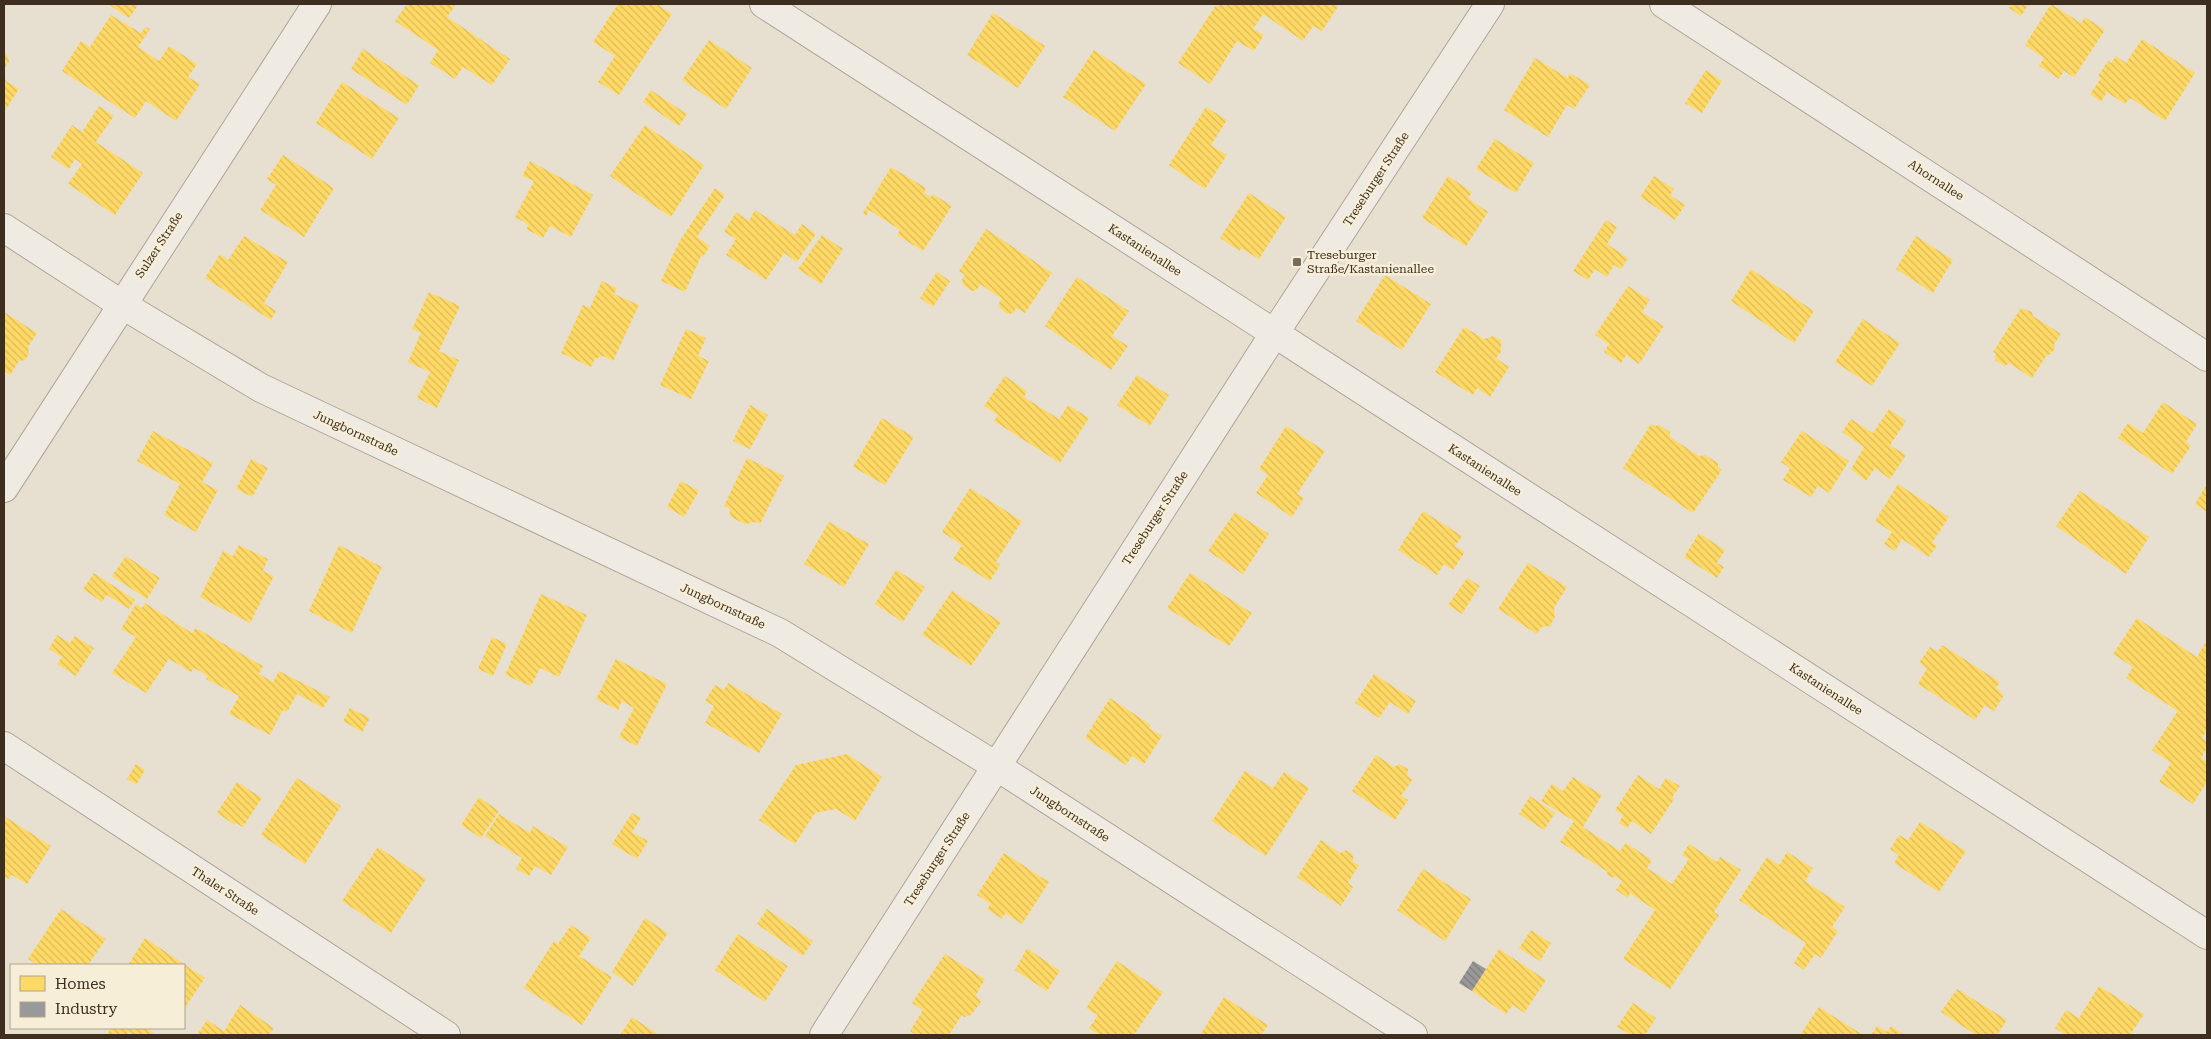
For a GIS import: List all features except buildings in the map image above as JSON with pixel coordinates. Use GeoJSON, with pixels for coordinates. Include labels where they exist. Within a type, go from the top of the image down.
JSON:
{"type":"FeatureCollection","features":[{"type":"Feature","properties":{"kind":"street","name":"Sulzer Straße"},"geometry":{"type":"LineString","coordinates":[[4,488],[121,304],[317,4]]}},
{"type":"Feature","properties":{"kind":"street","name":"Kastanienallee"},"geometry":{"type":"LineString","coordinates":[[764,4],[2207,935]]}},
{"type":"Feature","properties":{"kind":"street","name":"Treseburger Straße"},"geometry":{"type":"LineString","coordinates":[[824,1035],[1274,334],[1490,4]]}},
{"type":"Feature","properties":{"kind":"street","name":"Ahornallee"},"geometry":{"type":"LineString","coordinates":[[1664,4],[2207,357]]}},
{"type":"Feature","properties":{"kind":"street","name":"Jungbornstraße"},"geometry":{"type":"LineString","coordinates":[[4,228],[121,304],[261,388],[780,633],[996,766],[1413,1035]]}},
{"type":"Feature","properties":{"kind":"street","name":"Thaler Straße"},"geometry":{"type":"LineString","coordinates":[[4,746],[446,1035]]}},
{"type":"Feature","properties":{"kind":"place","name":"Treseburger Straße/Kastanienallee"},"geometry":{"type":"Point","coordinates":[1297,262]}}]}
